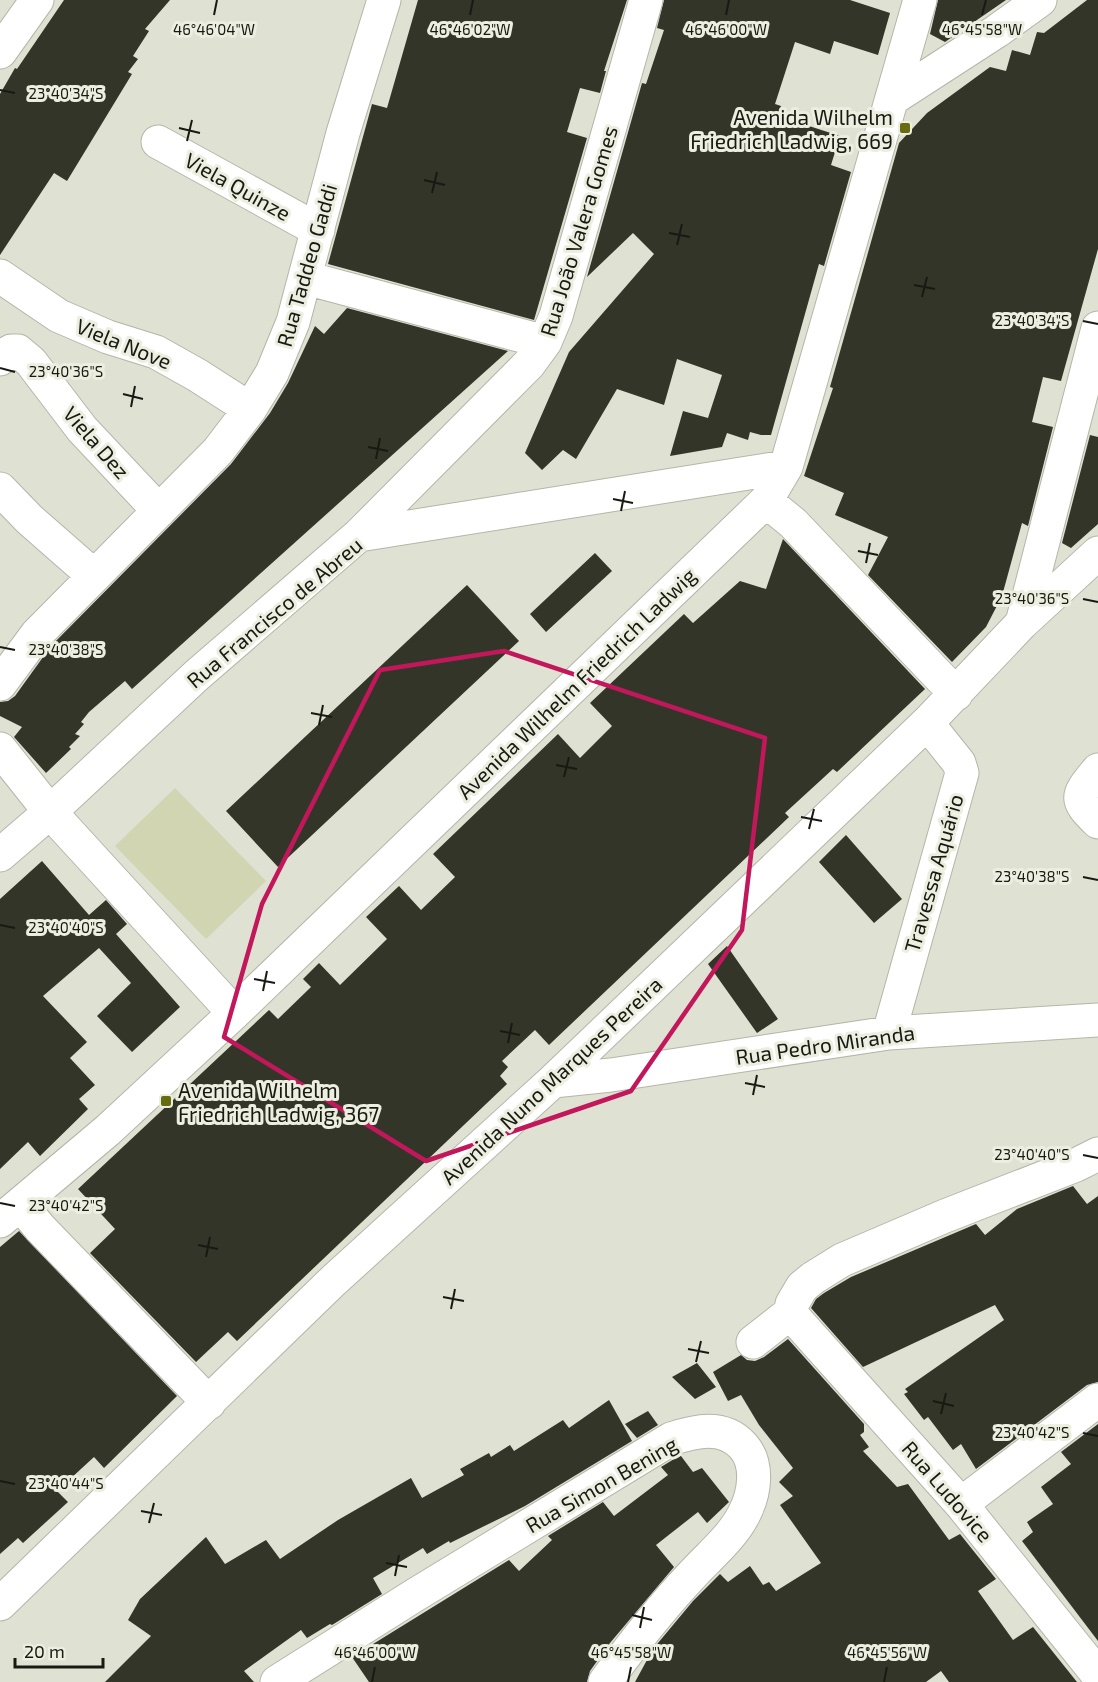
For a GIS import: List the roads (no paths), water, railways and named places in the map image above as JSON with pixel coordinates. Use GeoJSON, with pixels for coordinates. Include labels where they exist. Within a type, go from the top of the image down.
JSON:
{"type":"FeatureCollection","features":[{"type":"Feature","properties":{"kind":"street"},"geometry":{"type":"LineString","coordinates":[[0,52],[37,0]]}},
{"type":"Feature","properties":{"kind":"street","name":"Rua Taddeo Gaddi"},"geometry":{"type":"LineString","coordinates":[[0,684],[37,634],[219,451],[250,409],[272,373],[286,343],[306,278],[343,134],[384,0]]}},
{"type":"Feature","properties":{"kind":"street","name":"Rua João Valera Gomes"},"geometry":{"type":"LineString","coordinates":[[359,535],[521,372],[545,342],[556,316],[646,0]]}},
{"type":"Feature","properties":{"kind":"street","name":"Avenida Wilhelm Friedrich Ladwig"},"geometry":{"type":"LineString","coordinates":[[11,1213],[108,1130],[232,1015],[766,501],[786,467],[920,0]]}},
{"type":"Feature","properties":{"kind":"street"},"geometry":{"type":"LineString","coordinates":[[892,99],[997,31],[1040,0]]}},
{"type":"Feature","properties":{"kind":"street","name":"Viela Quinze"},"geometry":{"type":"LineString","coordinates":[[158,142],[318,230]]}},
{"type":"Feature","properties":{"kind":"street","name":"Viela Nove"},"geometry":{"type":"LineString","coordinates":[[0,276],[58,316],[108,337],[156,352],[250,409]]}},
{"type":"Feature","properties":{"kind":"street"},"geometry":{"type":"LineString","coordinates":[[306,278],[545,342]]}},
{"type":"Feature","properties":{"kind":"street"},"geometry":{"type":"LineString","coordinates":[[1022,623],[1098,328]]}},
{"type":"Feature","properties":{"kind":"street","name":"Viela Dez"},"geometry":{"type":"LineString","coordinates":[[6,355],[18,351],[31,362],[82,429],[159,511]]}},
{"type":"Feature","properties":{"kind":"street","name":"Rua Francisco de Abreu"},"geometry":{"type":"LineString","coordinates":[[0,855],[50,812],[197,675],[359,535],[786,467]]}},
{"type":"Feature","properties":{"kind":"street"},"geometry":{"type":"LineString","coordinates":[[0,489],[29,519],[94,576]]}},
{"type":"Feature","properties":{"kind":"street"},"geometry":{"type":"LineString","coordinates":[[766,501],[793,523],[956,694]]}},
{"type":"Feature","properties":{"kind":"street","name":"Avenida Nuno Marques Pereira"},"geometry":{"type":"LineString","coordinates":[[0,1604],[333,1281],[554,1081],[927,723],[1022,623],[1098,553]]}},
{"type":"Feature","properties":{"kind":"street","name":"Travessa Aquário"},"geometry":{"type":"LineString","coordinates":[[889,1033],[962,773],[959,763],[927,723]]}},
{"type":"Feature","properties":{"kind":"street"},"geometry":{"type":"LineString","coordinates":[[0,748],[50,812],[225,1002],[232,1015]]}},
{"type":"Feature","properties":{"kind":"street"},"geometry":{"type":"LineString","coordinates":[[1098,770],[1084,787],[1080,800],[1082,807],[1098,822]]}},
{"type":"Feature","properties":{"kind":"street","name":"Rua Pedro Miranda"},"geometry":{"type":"LineString","coordinates":[[554,1081],[611,1075],[889,1033],[1098,1020]]}},
{"type":"Feature","properties":{"kind":"street"},"geometry":{"type":"LineString","coordinates":[[753,1342],[790,1313],[792,1304],[802,1287],[842,1260],[1098,1154]]}},
{"type":"Feature","properties":{"kind":"street"},"geometry":{"type":"LineString","coordinates":[[11,1213],[40,1228],[209,1403]]}},
{"type":"Feature","properties":{"kind":"street","name":"Rua Ludovice"},"geometry":{"type":"LineString","coordinates":[[790,1313],[962,1504],[1097,1671]]}},
{"type":"Feature","properties":{"kind":"street"},"geometry":{"type":"LineString","coordinates":[[962,1504],[1098,1400]]}},
{"type":"Feature","properties":{"kind":"street","name":"Rua Simon Bening"},"geometry":{"type":"LineString","coordinates":[[277,1682],[671,1439],[695,1431],[722,1432],[738,1441],[749,1453],[754,1467],[752,1494],[744,1514],[729,1536],[691,1575],[636,1639],[605,1682]]}},
{"type":"Feature","properties":{"kind":"place","name":"Avenida Wilhelm Friedrich Ladwig, 669"},"geometry":{"type":"Point","coordinates":[905,128]}},
{"type":"Feature","properties":{"kind":"place","name":"Avenida Wilhelm Friedrich Ladwig, 367"},"geometry":{"type":"Point","coordinates":[166,1101]}}]}
